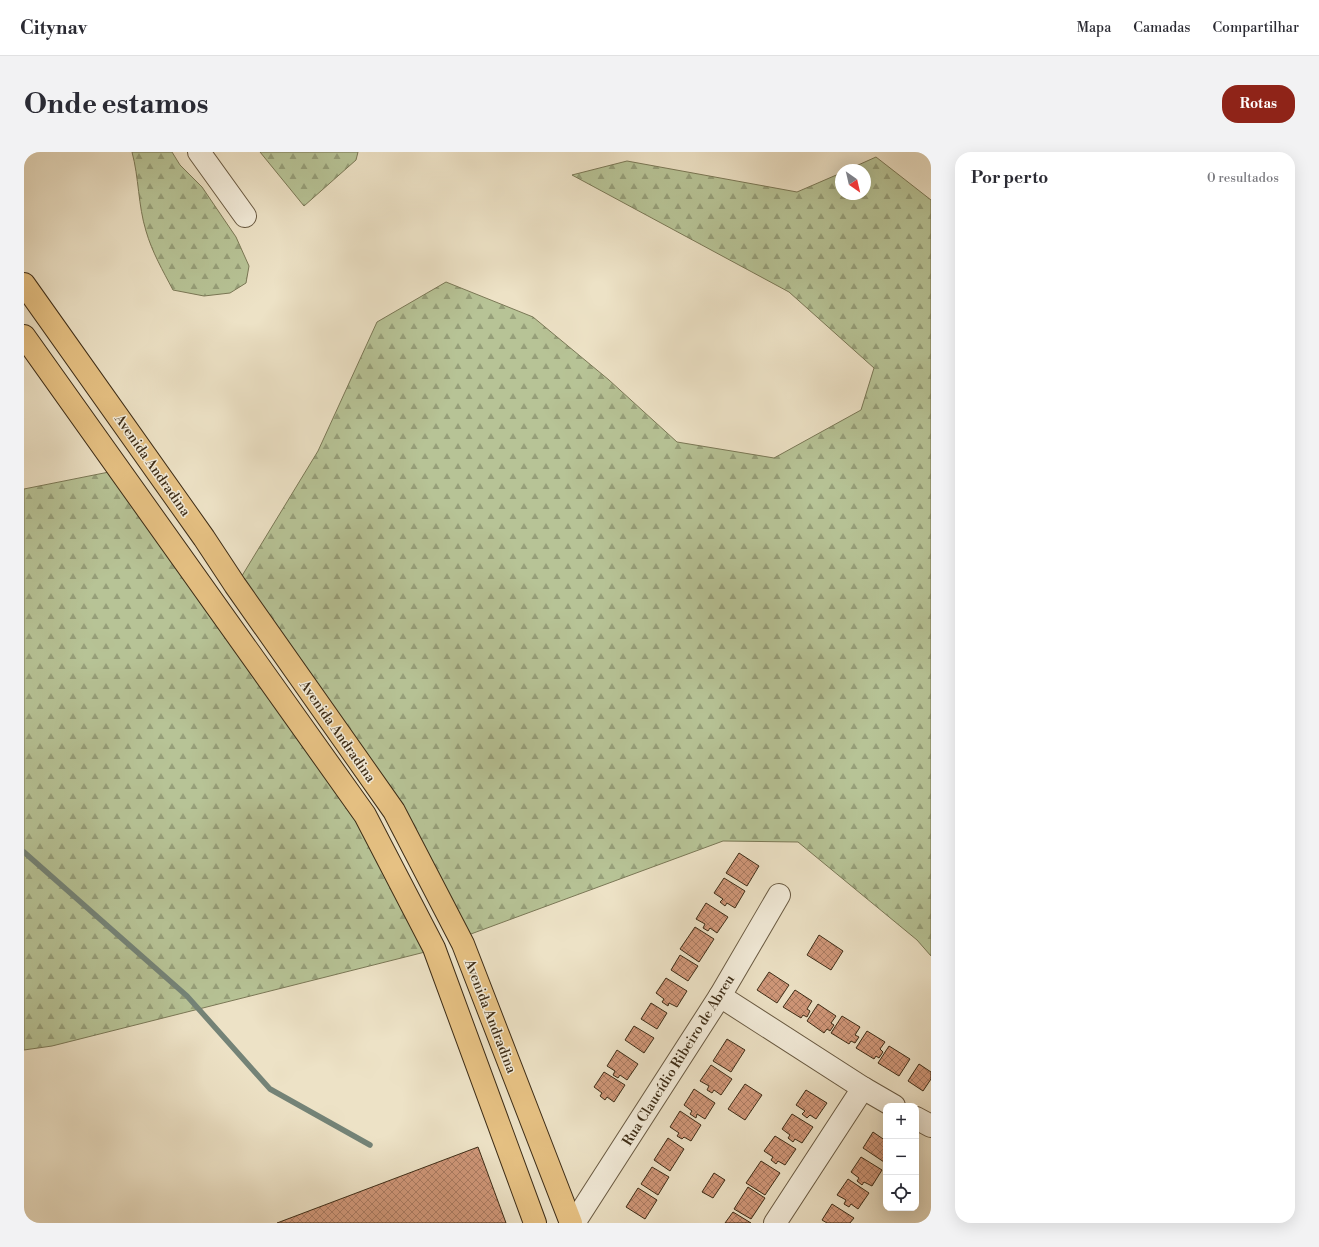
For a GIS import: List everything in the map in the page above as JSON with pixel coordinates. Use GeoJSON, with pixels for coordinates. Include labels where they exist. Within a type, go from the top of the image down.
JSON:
{"type":"FeatureCollection","features":[{"type":"Feature","properties":{"kind":"main road","name":"Avenida Andradina"},"geometry":{"type":"LineString","coordinates":[[24,284],[204,538],[235,585],[394,811],[463,944],[571,1223]]}},
{"type":"Feature","properties":{"kind":"main road","name":"Avenida Andradina"},"geometry":{"type":"LineString","coordinates":[[24,336],[365,815],[434,948],[535,1223]]}},
{"type":"Feature","properties":{"kind":"street"},"geometry":{"type":"LineString","coordinates":[[200,152],[244,216]]}},
{"type":"Feature","properties":{"kind":"street","name":"Rua Claucídio Ribeiro de Abreu"},"geometry":{"type":"LineString","coordinates":[[574,1223],[720,996],[779,895]]}},
{"type":"Feature","properties":{"kind":"street"},"geometry":{"type":"LineString","coordinates":[[720,996],[889,1103]]}},
{"type":"Feature","properties":{"kind":"street"},"geometry":{"type":"LineString","coordinates":[[775,1223],[863,1088]]}},
{"type":"Feature","properties":{"kind":"street"},"geometry":{"type":"LineString","coordinates":[[919,1120],[931,1126]]}},
{"type":"Feature","properties":{"kind":"green space"},"geometry":{"type":"Polygon","coordinates":[[[132,152],[172,152],[180,165],[202,187],[236,237],[249,266],[246,283],[230,293],[204,296],[173,290],[148,239],[141,211],[132,152]]]}},
{"type":"Feature","properties":{"kind":"green space"},"geometry":{"type":"Polygon","coordinates":[[[260,152],[358,152],[356,160],[304,206],[260,152]]]}},
{"type":"Feature","properties":{"kind":"green space"},"geometry":{"type":"Polygon","coordinates":[[[876,157],[931,200],[931,956],[917,940],[798,842],[723,841],[460,938],[396,811],[237,584],[318,451],[377,322],[446,282],[533,317],[609,380],[677,442],[774,458],[861,410],[874,368],[789,292],[572,175],[627,161],[797,192],[835,176],[835,200],[871,200],[871,164],[860,164],[876,157]]]}},
{"type":"Feature","properties":{"kind":"green space"},"geometry":{"type":"Polygon","coordinates":[[[119,470],[365,816],[433,950],[52,1046],[24,1050],[24,489],[119,470]]]}},
{"type":"Feature","properties":{"kind":"building"},"geometry":{"type":"Polygon","coordinates":[[[739,853],[759,866],[747,886],[726,873],[739,853]]]}},
{"type":"Feature","properties":{"kind":"building"},"geometry":{"type":"Polygon","coordinates":[[[724,878],[745,891],[735,908],[727,903],[725,906],[720,902],[723,899],[714,893],[724,878]]]}},
{"type":"Feature","properties":{"kind":"building"},"geometry":{"type":"Polygon","coordinates":[[[706,903],[728,917],[717,933],[710,928],[708,931],[703,928],[705,924],[696,919],[706,903]]]}},
{"type":"Feature","properties":{"kind":"building"},"geometry":{"type":"Polygon","coordinates":[[[695,927],[714,939],[699,962],[680,949],[695,927]]]}},
{"type":"Feature","properties":{"kind":"building"},"geometry":{"type":"Polygon","coordinates":[[[819,935],[843,951],[831,970],[807,955],[819,935]]]}},
{"type":"Feature","properties":{"kind":"building"},"geometry":{"type":"Polygon","coordinates":[[[680,955],[698,966],[688,981],[671,970],[680,955]]]}},
{"type":"Feature","properties":{"kind":"building"},"geometry":{"type":"Polygon","coordinates":[[[769,972],[789,985],[777,1003],[757,990],[769,972]]]}},
{"type":"Feature","properties":{"kind":"building"},"geometry":{"type":"Polygon","coordinates":[[[666,978],[687,991],[677,1007],[669,1003],[668,1006],[662,1002],[664,999],[656,993],[666,978]]]}},
{"type":"Feature","properties":{"kind":"building"},"geometry":{"type":"Polygon","coordinates":[[[795,990],[812,1001],[807,1009],[810,1011],[807,1017],[803,1015],[801,1018],[783,1007],[795,990]]]}},
{"type":"Feature","properties":{"kind":"building"},"geometry":{"type":"Polygon","coordinates":[[[651,1003],[667,1013],[657,1029],[641,1019],[651,1003]]]}},
{"type":"Feature","properties":{"kind":"building"},"geometry":{"type":"Polygon","coordinates":[[[818,1004],[836,1016],[831,1023],[834,1025],[830,1031],[827,1029],[824,1033],[807,1021],[818,1004]]]}},
{"type":"Feature","properties":{"kind":"building"},"geometry":{"type":"Polygon","coordinates":[[[842,1016],[860,1027],[855,1035],[859,1037],[855,1043],[851,1041],[849,1044],[831,1033],[842,1016]]]}},
{"type":"Feature","properties":{"kind":"building"},"geometry":{"type":"Polygon","coordinates":[[[634,1026],[654,1038],[644,1053],[625,1040],[634,1026]]]}},
{"type":"Feature","properties":{"kind":"building"},"geometry":{"type":"Polygon","coordinates":[[[867,1031],[885,1042],[880,1049],[883,1052],[879,1058],[876,1056],[874,1059],[856,1048],[867,1031]]]}},
{"type":"Feature","properties":{"kind":"building"},"geometry":{"type":"Polygon","coordinates":[[[727,1039],[745,1050],[731,1072],[713,1061],[727,1039]]]}},
{"type":"Feature","properties":{"kind":"building"},"geometry":{"type":"Polygon","coordinates":[[[889,1046],[910,1059],[899,1076],[878,1063],[889,1046]]]}},
{"type":"Feature","properties":{"kind":"building"},"geometry":{"type":"Polygon","coordinates":[[[617,1050],[638,1064],[627,1080],[620,1075],[618,1078],[613,1075],[615,1071],[607,1066],[617,1050]]]}},
{"type":"Feature","properties":{"kind":"building"},"geometry":{"type":"Polygon","coordinates":[[[919,1064],[931,1072],[931,1079],[923,1091],[908,1081],[919,1064]]]}},
{"type":"Feature","properties":{"kind":"building"},"geometry":{"type":"Polygon","coordinates":[[[711,1065],[732,1079],[721,1095],[714,1090],[712,1093],[707,1090],[709,1086],[700,1081],[711,1065]]]}},
{"type":"Feature","properties":{"kind":"building"},"geometry":{"type":"Polygon","coordinates":[[[604,1072],[625,1085],[614,1102],[607,1097],[605,1100],[600,1096],[602,1093],[594,1087],[604,1072]]]}},
{"type":"Feature","properties":{"kind":"building"},"geometry":{"type":"Polygon","coordinates":[[[745,1084],[762,1095],[745,1120],[728,1109],[745,1084]]]}},
{"type":"Feature","properties":{"kind":"building"},"geometry":{"type":"Polygon","coordinates":[[[694,1089],[715,1103],[705,1119],[697,1114],[696,1118],[690,1114],[692,1111],[684,1105],[694,1089]]]}},
{"type":"Feature","properties":{"kind":"building"},"geometry":{"type":"Polygon","coordinates":[[[806,1090],[827,1103],[816,1119],[810,1115],[807,1118],[802,1114],[805,1111],[796,1105],[806,1090]]]}},
{"type":"Feature","properties":{"kind":"building"},"geometry":{"type":"Polygon","coordinates":[[[680,1111],[701,1125],[691,1141],[684,1137],[682,1139],[677,1136],[679,1133],[670,1127],[680,1111]]]}},
{"type":"Feature","properties":{"kind":"building"},"geometry":{"type":"Polygon","coordinates":[[[792,1114],[813,1127],[802,1143],[795,1139],[793,1142],[788,1138],[790,1135],[782,1129],[792,1114]]]}},
{"type":"Feature","properties":{"kind":"building"},"geometry":{"type":"Polygon","coordinates":[[[873,1132],[883,1139],[883,1161],[863,1148],[873,1132]]]}},
{"type":"Feature","properties":{"kind":"building"},"geometry":{"type":"Polygon","coordinates":[[[775,1136],[796,1149],[785,1165],[778,1161],[776,1164],[771,1160],[773,1157],[764,1151],[775,1136]]]}},
{"type":"Feature","properties":{"kind":"building"},"geometry":{"type":"Polygon","coordinates":[[[668,1138],[684,1149],[670,1171],[654,1160],[668,1138]]]}},
{"type":"Feature","properties":{"kind":"building"},"geometry":{"type":"Polygon","coordinates":[[[478,1147],[506,1223],[277,1223],[478,1147]]]}},
{"type":"Feature","properties":{"kind":"building"},"geometry":{"type":"Polygon","coordinates":[[[861,1157],[882,1170],[872,1186],[864,1182],[862,1185],[857,1181],[859,1178],[851,1172],[861,1157]]]}},
{"type":"Feature","properties":{"kind":"building"},"geometry":{"type":"Polygon","coordinates":[[[761,1161],[780,1173],[765,1195],[746,1183],[761,1161]]]}},
{"type":"Feature","properties":{"kind":"building"},"geometry":{"type":"Polygon","coordinates":[[[652,1167],[669,1177],[658,1195],[641,1184],[652,1167]]]}},
{"type":"Feature","properties":{"kind":"building"},"geometry":{"type":"Polygon","coordinates":[[[714,1173],[725,1180],[713,1198],[702,1192],[714,1173]]]}},
{"type":"Feature","properties":{"kind":"building"},"geometry":{"type":"Polygon","coordinates":[[[848,1179],[869,1193],[858,1209],[851,1204],[849,1207],[844,1204],[846,1200],[837,1195],[848,1179]]]}},
{"type":"Feature","properties":{"kind":"building"},"geometry":{"type":"Polygon","coordinates":[[[748,1187],[765,1198],[751,1219],[734,1209],[748,1187]]]}},
{"type":"Feature","properties":{"kind":"building"},"geometry":{"type":"Polygon","coordinates":[[[638,1188],[657,1200],[645,1219],[626,1207],[638,1188]]]}},
{"type":"Feature","properties":{"kind":"building"},"geometry":{"type":"Polygon","coordinates":[[[832,1204],[854,1218],[850,1223],[827,1223],[822,1220],[832,1204]]]}},
{"type":"Feature","properties":{"kind":"building"},"geometry":{"type":"Polygon","coordinates":[[[733,1212],[751,1223],[725,1223],[733,1212]]]}},
{"type":"Feature","properties":{"kind":"waterway"},"geometry":{"type":"LineString","coordinates":[[24,852],[187,996],[270,1089],[370,1145]]}}]}
